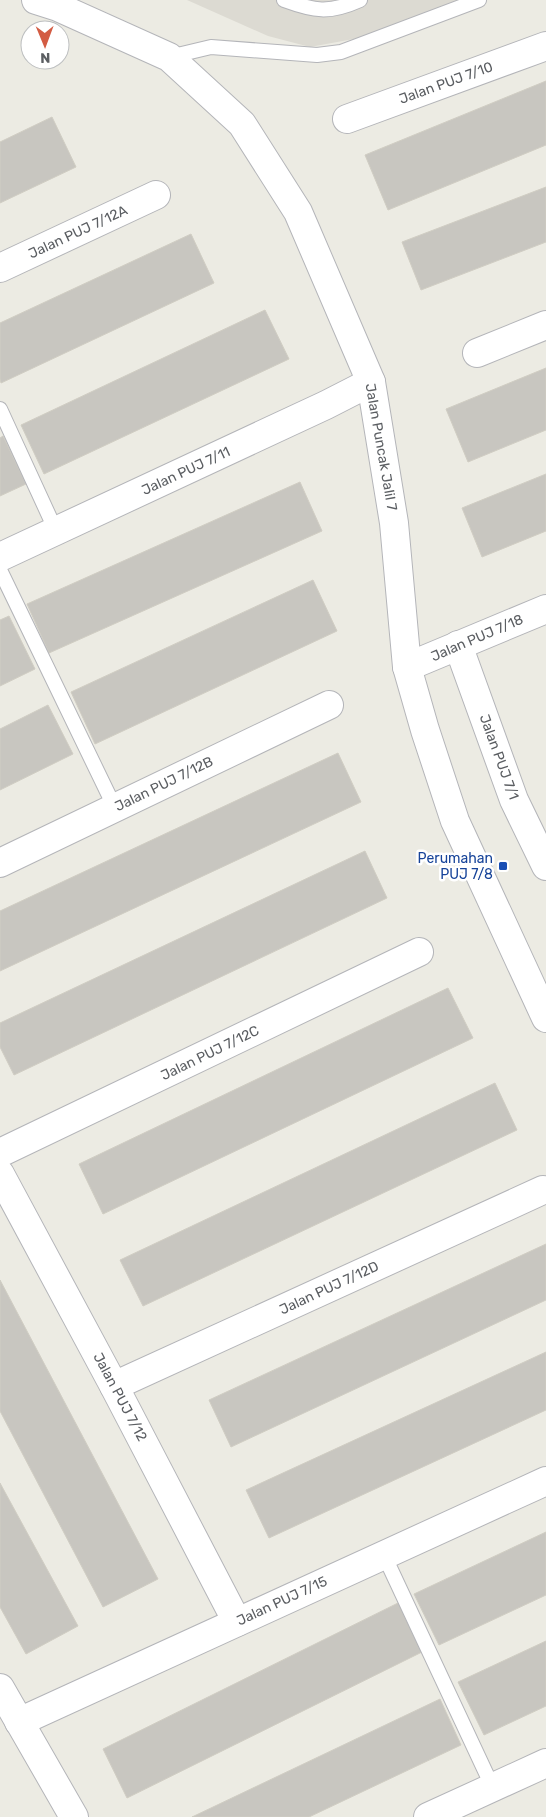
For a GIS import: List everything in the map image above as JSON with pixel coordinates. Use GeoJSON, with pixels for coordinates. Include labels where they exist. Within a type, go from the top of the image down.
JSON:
{"type":"FeatureCollection","features":[{"type":"Feature","properties":{"kind":"street","name":"Jalan Puncak Jalil 7"},"geometry":{"type":"LineString","coordinates":[[36,0],[58,7],[169,57],[242,124],[298,212],[371,382],[394,523],[407,667],[425,730],[455,821],[546,1018]]}},
{"type":"Feature","properties":{"kind":"street","name":"Jalan PUJ 7/10"},"geometry":{"type":"LineString","coordinates":[[347,119],[546,46]]}},
{"type":"Feature","properties":{"kind":"street","name":"Jalan PUJ 7/12A"},"geometry":{"type":"LineString","coordinates":[[0,268],[156,195]]}},
{"type":"Feature","properties":{"kind":"street"},"geometry":{"type":"LineString","coordinates":[[477,353],[546,325]]}},
{"type":"Feature","properties":{"kind":"street","name":"Jalan PUJ 7/11"},"geometry":{"type":"LineString","coordinates":[[0,557],[317,410],[371,382]]}},
{"type":"Feature","properties":{"kind":"street","name":"Jalan PUJ 7/18"},"geometry":{"type":"LineString","coordinates":[[407,667],[546,609]]}},
{"type":"Feature","properties":{"kind":"street","name":"Jalan PUJ 7/1"},"geometry":{"type":"LineString","coordinates":[[458,645],[514,800],[546,866]]}},
{"type":"Feature","properties":{"kind":"street","name":"Jalan PUJ 7/12B"},"geometry":{"type":"LineString","coordinates":[[0,863],[329,705]]}},
{"type":"Feature","properties":{"kind":"street","name":"Jalan PUJ 7/12C"},"geometry":{"type":"LineString","coordinates":[[0,1153],[419,952]]}},
{"type":"Feature","properties":{"kind":"street","name":"Jalan PUJ 7/12"},"geometry":{"type":"LineString","coordinates":[[3,1187],[114,1386],[237,1622]]}},
{"type":"Feature","properties":{"kind":"street","name":"Jalan PUJ 7/12D"},"geometry":{"type":"LineString","coordinates":[[114,1386],[543,1190]]}},
{"type":"Feature","properties":{"kind":"street","name":"Jalan PUJ 7/15"},"geometry":{"type":"LineString","coordinates":[[19,1722],[546,1481]]}},
{"type":"Feature","properties":{"kind":"street"},"geometry":{"type":"LineString","coordinates":[[0,1688],[74,1817]]}},
{"type":"Feature","properties":{"kind":"street"},"geometry":{"type":"LineString","coordinates":[[428,1817],[546,1763]]}},
{"type":"Feature","properties":{"kind":"lane"},"geometry":{"type":"LineString","coordinates":[[284,0],[319,10],[345,7],[360,0]]}},
{"type":"Feature","properties":{"kind":"lane"},"geometry":{"type":"LineString","coordinates":[[169,57],[211,47],[317,55],[341,52],[479,0]]}},
{"type":"Feature","properties":{"kind":"lane"},"geometry":{"type":"LineString","coordinates":[[0,409],[56,531]]}},
{"type":"Feature","properties":{"kind":"lane"},"geometry":{"type":"LineString","coordinates":[[0,570],[115,808]]}},
{"type":"Feature","properties":{"kind":"lane"},"geometry":{"type":"LineString","coordinates":[[384,1555],[493,1788]]}},
{"type":"Feature","properties":{"kind":"shaded area"},"geometry":{"type":"Polygon","coordinates":[[[187,0],[466,0],[359,38],[310,47],[268,36],[187,0]]]}},
{"type":"Feature","properties":{"kind":"building"},"geometry":{"type":"Polygon","coordinates":[[[546,81],[546,145],[388,210],[365,155],[546,81]]]}},
{"type":"Feature","properties":{"kind":"building"},"geometry":{"type":"Polygon","coordinates":[[[52,117],[76,167],[0,203],[0,142],[52,117]]]}},
{"type":"Feature","properties":{"kind":"building"},"geometry":{"type":"Polygon","coordinates":[[[546,187],[546,242],[421,290],[402,242],[546,187]]]}},
{"type":"Feature","properties":{"kind":"building"},"geometry":{"type":"Polygon","coordinates":[[[191,234],[214,283],[1,383],[0,323],[191,234]]]}},
{"type":"Feature","properties":{"kind":"building"},"geometry":{"type":"Polygon","coordinates":[[[265,310],[289,359],[44,474],[21,425],[265,310]]]}},
{"type":"Feature","properties":{"kind":"building"},"geometry":{"type":"Polygon","coordinates":[[[546,368],[546,430],[468,462],[446,409],[546,368]]]}},
{"type":"Feature","properties":{"kind":"building"},"geometry":{"type":"Polygon","coordinates":[[[3,436],[26,484],[0,496],[0,438],[3,436]]]}},
{"type":"Feature","properties":{"kind":"building"},"geometry":{"type":"Polygon","coordinates":[[[546,474],[546,531],[482,557],[462,508],[546,474]]]}},
{"type":"Feature","properties":{"kind":"building"},"geometry":{"type":"Polygon","coordinates":[[[300,482],[322,531],[49,653],[27,604],[300,482]]]}},
{"type":"Feature","properties":{"kind":"building"},"geometry":{"type":"Polygon","coordinates":[[[313,580],[337,631],[95,744],[71,692],[313,580]]]}},
{"type":"Feature","properties":{"kind":"building"},"geometry":{"type":"Polygon","coordinates":[[[9,616],[35,669],[0,686],[0,620],[9,616]]]}},
{"type":"Feature","properties":{"kind":"building"},"geometry":{"type":"Polygon","coordinates":[[[48,705],[73,754],[0,790],[0,729],[48,705]]]}},
{"type":"Feature","properties":{"kind":"building"},"geometry":{"type":"Polygon","coordinates":[[[338,753],[361,802],[0,971],[0,911],[338,753]]]}},
{"type":"Feature","properties":{"kind":"building"},"geometry":{"type":"Polygon","coordinates":[[[365,851],[387,898],[14,1075],[0,1047],[0,1023],[365,851]]]}},
{"type":"Feature","properties":{"kind":"building"},"geometry":{"type":"Polygon","coordinates":[[[448,988],[473,1038],[103,1214],[79,1164],[448,988]]]}},
{"type":"Feature","properties":{"kind":"building"},"geometry":{"type":"Polygon","coordinates":[[[495,1083],[517,1130],[143,1306],[120,1260],[495,1083]]]}},
{"type":"Feature","properties":{"kind":"building"},"geometry":{"type":"Polygon","coordinates":[[[546,1244],[546,1300],[231,1447],[209,1400],[546,1244]]]}},
{"type":"Feature","properties":{"kind":"building"},"geometry":{"type":"Polygon","coordinates":[[[0,1280],[158,1579],[103,1607],[0,1411],[0,1280]]]}},
{"type":"Feature","properties":{"kind":"building"},"geometry":{"type":"Polygon","coordinates":[[[546,1352],[546,1410],[269,1538],[246,1490],[546,1352]]]}},
{"type":"Feature","properties":{"kind":"building"},"geometry":{"type":"Polygon","coordinates":[[[0,1483],[78,1626],[26,1654],[0,1607],[0,1483]]]}},
{"type":"Feature","properties":{"kind":"building"},"geometry":{"type":"Polygon","coordinates":[[[546,1532],[546,1595],[439,1645],[414,1594],[546,1532]]]}},
{"type":"Feature","properties":{"kind":"building"},"geometry":{"type":"Polygon","coordinates":[[[398,1603],[422,1652],[127,1798],[103,1749],[398,1603]]]}},
{"type":"Feature","properties":{"kind":"building"},"geometry":{"type":"Polygon","coordinates":[[[546,1641],[546,1706],[484,1735],[458,1682],[546,1641]]]}},
{"type":"Feature","properties":{"kind":"building"},"geometry":{"type":"Polygon","coordinates":[[[440,1699],[461,1745],[309,1817],[192,1817],[440,1699]]]}},
{"type":"Feature","properties":{"kind":"place","name":"Perumahan PUJ 7/8"},"geometry":{"type":"Point","coordinates":[503,866]}}]}
